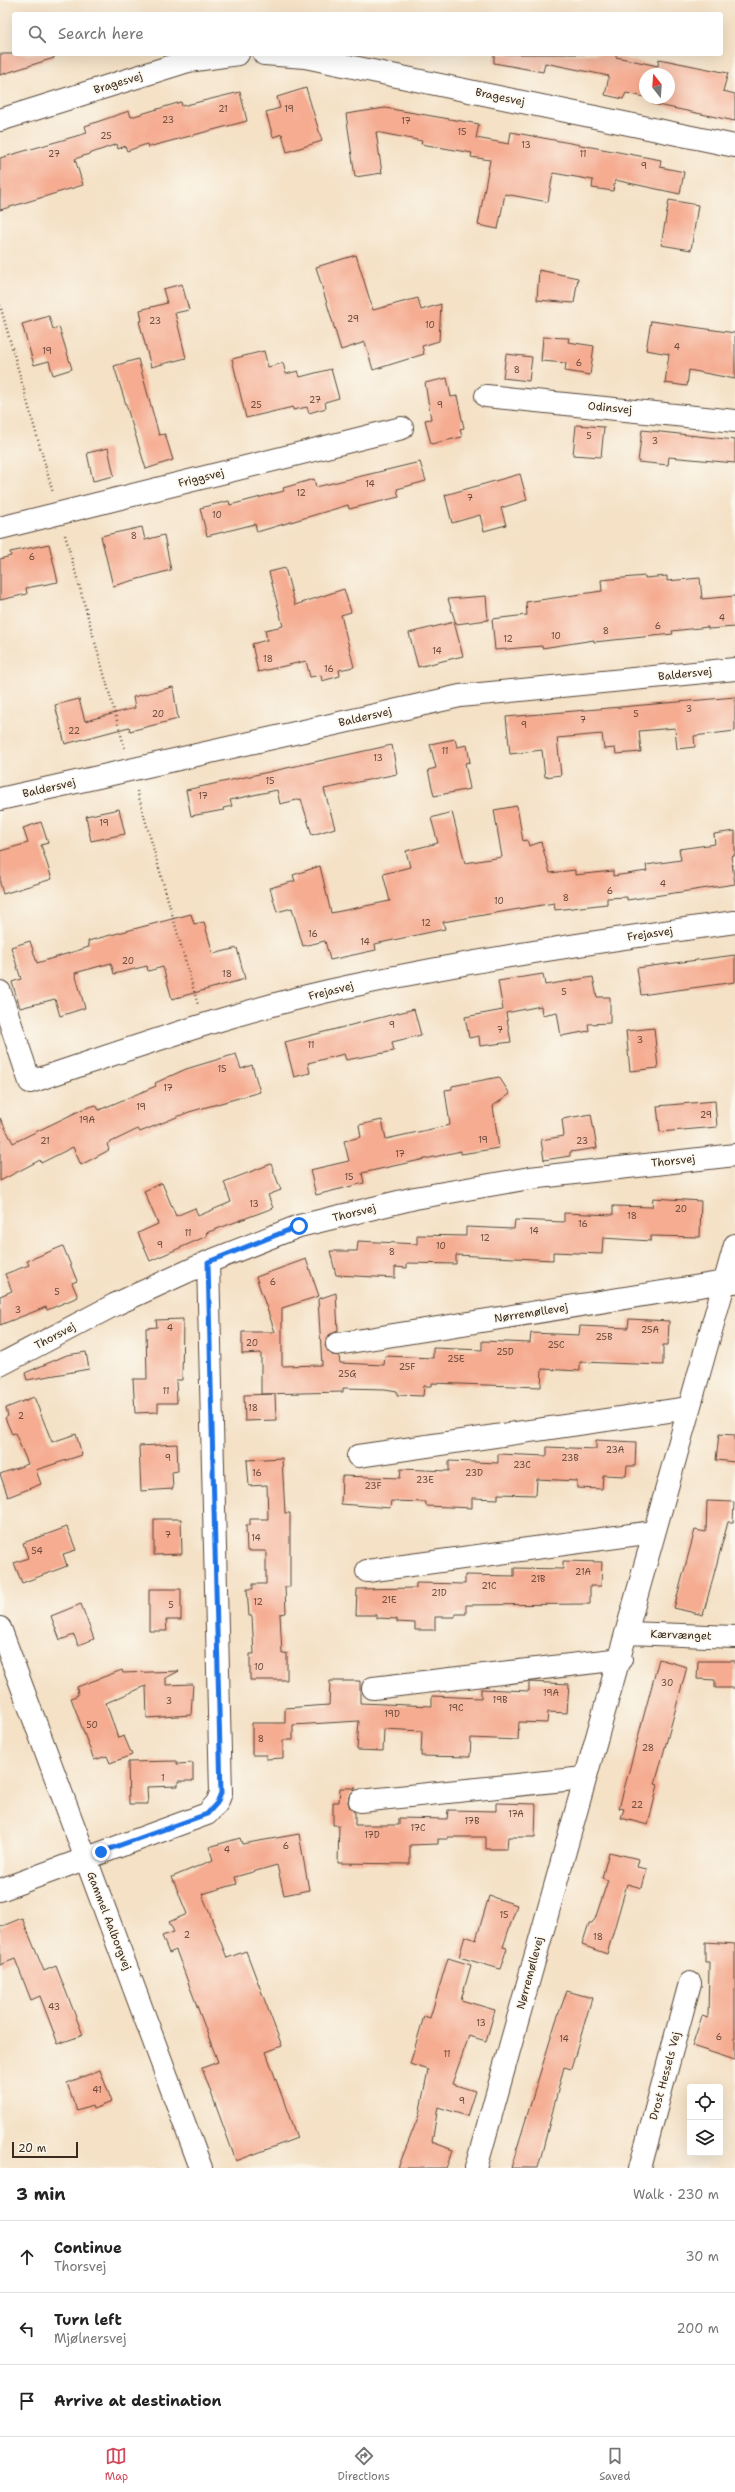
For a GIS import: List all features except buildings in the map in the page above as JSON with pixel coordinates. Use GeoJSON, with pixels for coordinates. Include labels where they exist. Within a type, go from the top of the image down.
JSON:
{"type":"FeatureCollection","features":[{"type":"Feature","properties":{"kind":"street","name":"Bragesvej"},"geometry":{"type":"LineString","coordinates":[[0,120],[188,61],[224,56]]}},
{"type":"Feature","properties":{"kind":"street","name":"Bragesvej"},"geometry":{"type":"LineString","coordinates":[[291,56],[305,57],[735,146]]}},
{"type":"Feature","properties":{"kind":"street","name":"Odinsvej"},"geometry":{"type":"LineString","coordinates":[[486,396],[735,421]]}},
{"type":"Feature","properties":{"kind":"street","name":"Friggsvej"},"geometry":{"type":"LineString","coordinates":[[0,528],[402,428]]}},
{"type":"Feature","properties":{"kind":"street","name":"Baldersvej"},"geometry":{"type":"LineString","coordinates":[[0,799],[460,696],[735,669]]}},
{"type":"Feature","properties":{"kind":"street","name":"Frejasvej"},"geometry":{"type":"LineString","coordinates":[[0,992],[30,1082],[203,1025],[349,986],[552,948],[735,922]]}},
{"type":"Feature","properties":{"kind":"street","name":"Thorsvej"},"geometry":{"type":"LineString","coordinates":[[0,1365],[114,1305],[208,1262],[299,1226],[415,1198],[530,1178],[735,1154]]}},
{"type":"Feature","properties":{"kind":"street","name":"Nørremøllevej"},"geometry":{"type":"LineString","coordinates":[[476,2168],[584,1778],[621,1659],[653,1532],[689,1408],[730,1282],[735,1245]]}},
{"type":"Feature","properties":{"kind":"street"},"geometry":{"type":"LineString","coordinates":[[0,1890],[207,1814],[217,1803],[221,1793],[208,1262]]}},
{"type":"Feature","properties":{"kind":"street","name":"Nørremøllevej"},"geometry":{"type":"LineString","coordinates":[[338,1344],[730,1282]]}},
{"type":"Feature","properties":{"kind":"street"},"geometry":{"type":"LineString","coordinates":[[358,1456],[689,1408]]}},
{"type":"Feature","properties":{"kind":"street"},"geometry":{"type":"LineString","coordinates":[[367,1571],[653,1532]]}},
{"type":"Feature","properties":{"kind":"street","name":"Gammel Aalborgvej"},"geometry":{"type":"LineString","coordinates":[[0,1628],[201,2168]]}},
{"type":"Feature","properties":{"kind":"street","name":"Kærvænget"},"geometry":{"type":"LineString","coordinates":[[628,1633],[735,1637]]}},
{"type":"Feature","properties":{"kind":"street"},"geometry":{"type":"LineString","coordinates":[[373,1688],[621,1659]]}},
{"type":"Feature","properties":{"kind":"street"},"geometry":{"type":"LineString","coordinates":[[360,1802],[584,1778]]}},
{"type":"Feature","properties":{"kind":"street","name":"Drost Hessels Vej"},"geometry":{"type":"LineString","coordinates":[[640,2168],[690,1983]]}},
{"type":"Feature","properties":{"kind":"path"},"geometry":{"type":"LineString","coordinates":[[0,304],[203,1025]]}},
{"type":"Feature","properties":{"kind":"route"},"geometry":{"type":"LineString","coordinates":[[101,1852],[207,1814],[217,1803],[221,1793],[208,1262],[299,1226]]}}]}
